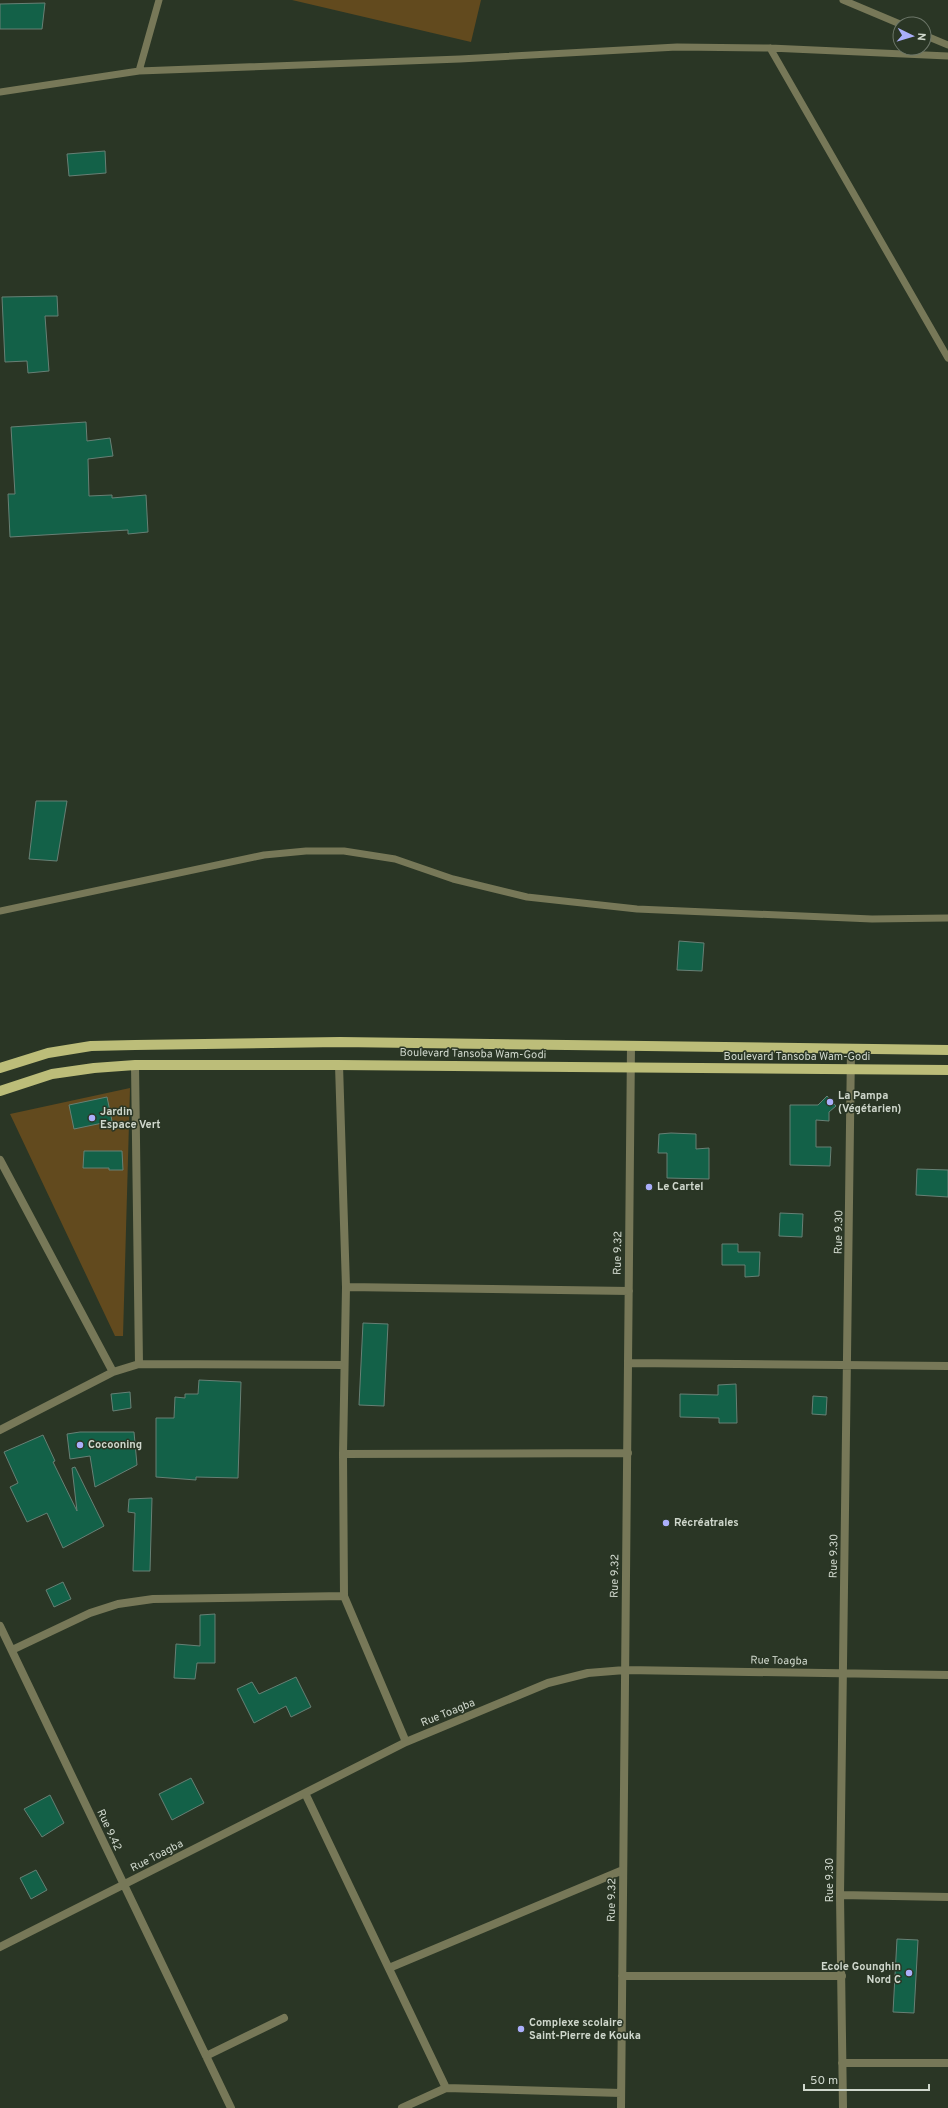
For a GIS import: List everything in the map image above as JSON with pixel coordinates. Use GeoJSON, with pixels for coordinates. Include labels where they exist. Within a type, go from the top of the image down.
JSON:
{"type":"FeatureCollection","features":[{"type":"Feature","properties":{"kind":"main road","name":"Boulevard Tansoba Wam-Godi"},"geometry":{"type":"LineString","coordinates":[[0,1068],[48,1053],[98,1046],[340,1042],[948,1050]]}},
{"type":"Feature","properties":{"kind":"main road","name":"Boulevard Tansoba Wam-Godi"},"geometry":{"type":"LineString","coordinates":[[0,1091],[52,1074],[94,1068],[135,1066],[339,1065],[948,1070]]}},
{"type":"Feature","properties":{"kind":"street","name":"Rue 9.32"},"geometry":{"type":"LineString","coordinates":[[621,2108],[631,1045]]}},
{"type":"Feature","properties":{"kind":"street","name":"Rue 9.30"},"geometry":{"type":"LineString","coordinates":[[842,2063],[840,1895],[851,1049]]}},
{"type":"Feature","properties":{"kind":"street"},"geometry":{"type":"LineString","coordinates":[[339,1065],[346,1286],[343,1454],[344,1596],[406,1742]]}},
{"type":"Feature","properties":{"kind":"street"},"geometry":{"type":"LineString","coordinates":[[135,1066],[139,1364]]}},
{"type":"Feature","properties":{"kind":"street"},"geometry":{"type":"LineString","coordinates":[[0,1160],[113,1372]]}},
{"type":"Feature","properties":{"kind":"street"},"geometry":{"type":"LineString","coordinates":[[346,1286],[629,1291]]}},
{"type":"Feature","properties":{"kind":"street"},"geometry":{"type":"LineString","coordinates":[[0,1430],[113,1372],[139,1364],[344,1365]]}},
{"type":"Feature","properties":{"kind":"street"},"geometry":{"type":"LineString","coordinates":[[629,1364],[948,1366]]}},
{"type":"Feature","properties":{"kind":"street"},"geometry":{"type":"LineString","coordinates":[[343,1454],[628,1453]]}},
{"type":"Feature","properties":{"kind":"street"},"geometry":{"type":"LineString","coordinates":[[12,1650],[90,1613],[118,1604],[153,1599],[344,1596]]}},
{"type":"Feature","properties":{"kind":"street","name":"Rue 9.42"},"geometry":{"type":"LineString","coordinates":[[0,1626],[123,1885],[232,2108]]}},
{"type":"Feature","properties":{"kind":"street","name":"Rue Toagba"},"geometry":{"type":"LineString","coordinates":[[0,1948],[406,1742],[548,1683],[588,1674],[625,1670],[948,1675]]}},
{"type":"Feature","properties":{"kind":"street"},"geometry":{"type":"LineString","coordinates":[[305,1793],[446,2088]]}},
{"type":"Feature","properties":{"kind":"street"},"geometry":{"type":"LineString","coordinates":[[389,1968],[623,1870]]}},
{"type":"Feature","properties":{"kind":"street"},"geometry":{"type":"LineString","coordinates":[[840,1895],[948,1897]]}},
{"type":"Feature","properties":{"kind":"street"},"geometry":{"type":"LineString","coordinates":[[622,1976],[842,1976]]}},
{"type":"Feature","properties":{"kind":"street"},"geometry":{"type":"LineString","coordinates":[[206,2056],[284,2018]]}},
{"type":"Feature","properties":{"kind":"street"},"geometry":{"type":"LineString","coordinates":[[843,2108],[842,2063],[948,2063]]}},
{"type":"Feature","properties":{"kind":"street"},"geometry":{"type":"LineString","coordinates":[[402,2108],[446,2088],[621,2092]]}},
{"type":"Feature","properties":{"kind":"lane"},"geometry":{"type":"LineString","coordinates":[[139,71],[159,0]]}},
{"type":"Feature","properties":{"kind":"lane"},"geometry":{"type":"LineString","coordinates":[[843,0],[892,21]]}},
{"type":"Feature","properties":{"kind":"lane"},"geometry":{"type":"LineString","coordinates":[[932,38],[948,45]]}},
{"type":"Feature","properties":{"kind":"lane"},"geometry":{"type":"LineString","coordinates":[[0,92],[139,71],[460,59],[677,47],[770,48],[948,56]]}},
{"type":"Feature","properties":{"kind":"lane"},"geometry":{"type":"LineString","coordinates":[[770,48],[948,358]]}},
{"type":"Feature","properties":{"kind":"lane"},"geometry":{"type":"LineString","coordinates":[[0,911],[264,855],[306,851],[344,851],[395,859],[453,879],[526,897],[637,909],[872,919],[948,918]]}},
{"type":"Feature","properties":{"kind":"shaded area"},"geometry":{"type":"Polygon","coordinates":[[[292,0],[481,0],[471,42],[292,0]]]}},
{"type":"Feature","properties":{"kind":"shaded area"},"geometry":{"type":"Polygon","coordinates":[[[130,1088],[123,1336],[115,1336],[10,1114],[130,1088]]]}},
{"type":"Feature","properties":{"kind":"building"},"geometry":{"type":"Polygon","coordinates":[[[45,3],[42,29],[0,29],[0,4],[45,3]]]}},
{"type":"Feature","properties":{"kind":"building"},"geometry":{"type":"Polygon","coordinates":[[[105,151],[106,173],[69,176],[67,154],[105,151]]]}},
{"type":"Feature","properties":{"kind":"building"},"geometry":{"type":"Polygon","coordinates":[[[57,296],[58,316],[45,316],[49,371],[28,373],[27,361],[5,362],[2,297],[57,296]]]}},
{"type":"Feature","properties":{"kind":"building"},"geometry":{"type":"Polygon","coordinates":[[[86,422],[87,441],[110,438],[113,456],[88,459],[89,496],[112,495],[112,498],[146,495],[148,532],[128,534],[128,530],[10,537],[8,494],[15,494],[11,427],[86,422]]]}},
{"type":"Feature","properties":{"kind":"building"},"geometry":{"type":"Polygon","coordinates":[[[36,801],[67,801],[57,861],[29,859],[36,801]]]}},
{"type":"Feature","properties":{"kind":"building"},"geometry":{"type":"Polygon","coordinates":[[[679,941],[704,943],[702,971],[677,970],[679,941]]]}},
{"type":"Feature","properties":{"kind":"building"},"geometry":{"type":"Polygon","coordinates":[[[827,1096],[836,1106],[829,1112],[829,1121],[816,1120],[816,1147],[831,1147],[830,1166],[790,1165],[790,1105],[818,1105],[827,1096]]]}},
{"type":"Feature","properties":{"kind":"building"},"geometry":{"type":"Polygon","coordinates":[[[107,1097],[112,1121],[74,1129],[69,1105],[107,1097]]]}},
{"type":"Feature","properties":{"kind":"building"},"geometry":{"type":"Polygon","coordinates":[[[659,1134],[696,1134],[696,1149],[709,1148],[709,1179],[667,1178],[667,1153],[658,1153],[659,1134]]]}},
{"type":"Feature","properties":{"kind":"building"},"geometry":{"type":"Polygon","coordinates":[[[84,1151],[122,1151],[123,1170],[109,1170],[109,1168],[83,1168],[84,1151]]]}},
{"type":"Feature","properties":{"kind":"building"},"geometry":{"type":"Polygon","coordinates":[[[917,1169],[948,1170],[948,1197],[916,1195],[917,1169]]]}},
{"type":"Feature","properties":{"kind":"building"},"geometry":{"type":"Polygon","coordinates":[[[780,1213],[803,1214],[802,1237],[779,1236],[780,1213]]]}},
{"type":"Feature","properties":{"kind":"building"},"geometry":{"type":"Polygon","coordinates":[[[722,1244],[738,1244],[738,1252],[760,1252],[759,1276],[745,1277],[745,1265],[722,1265],[722,1244]]]}},
{"type":"Feature","properties":{"kind":"building"},"geometry":{"type":"Polygon","coordinates":[[[363,1323],[388,1324],[384,1406],[359,1405],[363,1323]]]}},
{"type":"Feature","properties":{"kind":"building"},"geometry":{"type":"Polygon","coordinates":[[[199,1380],[241,1382],[238,1478],[196,1477],[196,1480],[156,1477],[156,1418],[174,1418],[175,1397],[185,1398],[185,1394],[198,1394],[199,1380]]]}},
{"type":"Feature","properties":{"kind":"building"},"geometry":{"type":"Polygon","coordinates":[[[736,1384],[737,1423],[719,1423],[719,1418],[680,1417],[680,1394],[718,1395],[718,1385],[736,1384]]]}},
{"type":"Feature","properties":{"kind":"building"},"geometry":{"type":"Polygon","coordinates":[[[130,1392],[131,1408],[113,1411],[111,1394],[130,1392]]]}},
{"type":"Feature","properties":{"kind":"building"},"geometry":{"type":"Polygon","coordinates":[[[813,1396],[827,1397],[826,1415],[812,1414],[813,1396]]]}},
{"type":"Feature","properties":{"kind":"building"},"geometry":{"type":"Polygon","coordinates":[[[80,1432],[134,1432],[137,1465],[95,1487],[90,1456],[70,1459],[67,1434],[80,1432]]]}},
{"type":"Feature","properties":{"kind":"building"},"geometry":{"type":"Polygon","coordinates":[[[43,1435],[55,1461],[53,1462],[77,1511],[72,1468],[75,1467],[104,1526],[63,1548],[47,1513],[27,1522],[10,1487],[18,1483],[4,1452],[43,1435]]]}},
{"type":"Feature","properties":{"kind":"building"},"geometry":{"type":"Polygon","coordinates":[[[152,1498],[150,1571],[133,1571],[135,1513],[128,1512],[129,1499],[152,1498]]]}},
{"type":"Feature","properties":{"kind":"building"},"geometry":{"type":"Polygon","coordinates":[[[63,1582],[71,1599],[54,1607],[46,1590],[63,1582]]]}},
{"type":"Feature","properties":{"kind":"building"},"geometry":{"type":"Polygon","coordinates":[[[215,1614],[215,1663],[197,1663],[195,1679],[174,1678],[176,1644],[200,1646],[200,1615],[215,1614]]]}},
{"type":"Feature","properties":{"kind":"building"},"geometry":{"type":"Polygon","coordinates":[[[296,1677],[311,1707],[291,1717],[286,1706],[254,1723],[237,1689],[252,1682],[259,1694],[296,1677]]]}},
{"type":"Feature","properties":{"kind":"building"},"geometry":{"type":"Polygon","coordinates":[[[191,1778],[204,1803],[172,1820],[159,1794],[191,1778]]]}},
{"type":"Feature","properties":{"kind":"building"},"geometry":{"type":"Polygon","coordinates":[[[50,1795],[64,1823],[42,1837],[24,1809],[50,1795]]]}},
{"type":"Feature","properties":{"kind":"building"},"geometry":{"type":"Polygon","coordinates":[[[36,1870],[47,1890],[31,1899],[20,1878],[36,1870]]]}},
{"type":"Feature","properties":{"kind":"building"},"geometry":{"type":"Polygon","coordinates":[[[897,1939],[918,1940],[914,2013],[893,2012],[897,1939]]]}},
{"type":"Feature","properties":{"kind":"place","name":"La Pampa (Végétarien)"},"geometry":{"type":"Point","coordinates":[830,1102]}},
{"type":"Feature","properties":{"kind":"place","name":"Jardin Espace Vert"},"geometry":{"type":"Point","coordinates":[92,1118]}},
{"type":"Feature","properties":{"kind":"place","name":"Le Cartel"},"geometry":{"type":"Point","coordinates":[649,1187]}},
{"type":"Feature","properties":{"kind":"place","name":"Cocooning"},"geometry":{"type":"Point","coordinates":[80,1445]}},
{"type":"Feature","properties":{"kind":"place","name":"Récréatrales"},"geometry":{"type":"Point","coordinates":[666,1523]}},
{"type":"Feature","properties":{"kind":"place","name":"Ecole Gounghin Nord C"},"geometry":{"type":"Point","coordinates":[909,1973]}},
{"type":"Feature","properties":{"kind":"place","name":"Complexe scolaire Saint-Pierre de Kouka"},"geometry":{"type":"Point","coordinates":[521,2029]}}]}
